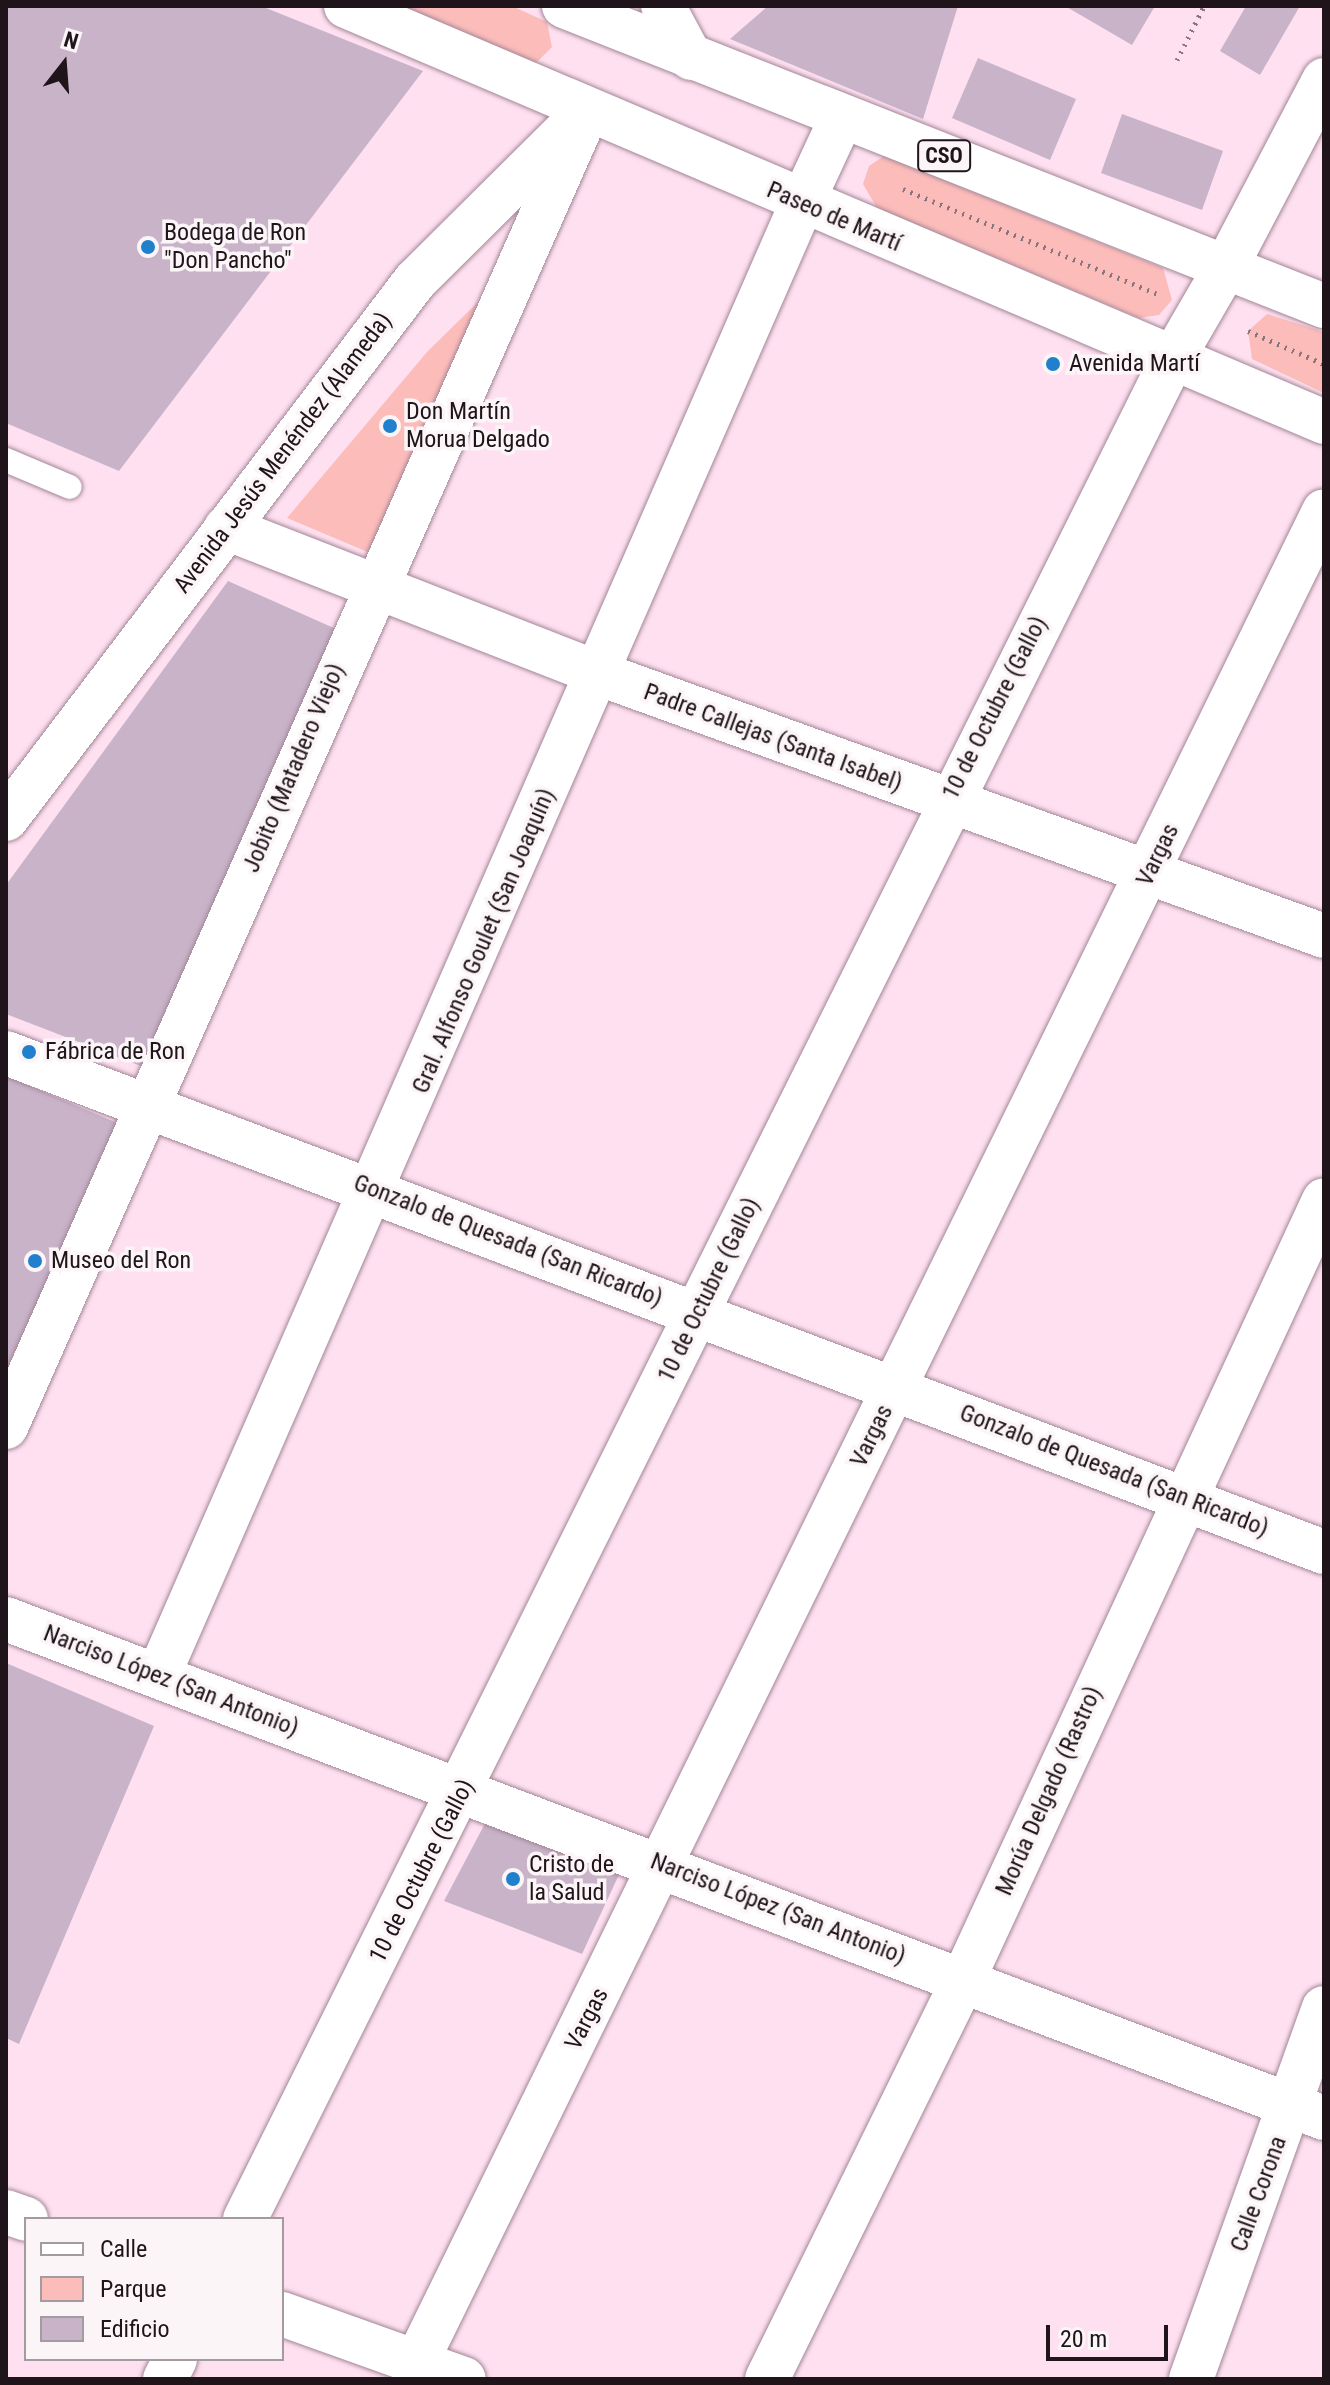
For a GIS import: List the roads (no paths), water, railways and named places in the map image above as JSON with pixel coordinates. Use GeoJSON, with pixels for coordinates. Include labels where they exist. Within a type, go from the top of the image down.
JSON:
{"type":"FeatureCollection","features":[{"type":"Feature","properties":{"kind":"street","name":"CSO"},"geometry":{"type":"LineString","coordinates":[[564,6],[1227,265],[1324,306]]}},
{"type":"Feature","properties":{"kind":"street"},"geometry":{"type":"LineString","coordinates":[[663,6],[691,58]]}},
{"type":"Feature","properties":{"kind":"street","name":"Paseo de Martí"},"geometry":{"type":"LineString","coordinates":[[354,8],[802,203],[1324,422]]}},
{"type":"Feature","properties":{"kind":"street"},"geometry":{"type":"LineString","coordinates":[[1227,265],[1324,80]]}},
{"type":"Feature","properties":{"kind":"street","name":"Avenida Jesús Menéndez (Alameda)"},"geometry":{"type":"LineString","coordinates":[[6,819],[415,281],[587,110]]}},
{"type":"Feature","properties":{"kind":"street","name":"Jobito (Matadero Viejo)"},"geometry":{"type":"LineString","coordinates":[[6,1427],[373,584],[587,110]]}},
{"type":"Feature","properties":{"kind":"street","name":"Gral. Alfonso Goulet (San Joaquín)"},"geometry":{"type":"LineString","coordinates":[[159,1674],[376,1191],[802,203],[842,117]]}},
{"type":"Feature","properties":{"kind":"street","name":"10 de Octubre (Gallo)"},"geometry":{"type":"LineString","coordinates":[[246,2217],[462,1792],[947,802],[1172,360],[1227,265]]}},
{"type":"Feature","properties":{"kind":"street","name":"Vargas"},"geometry":{"type":"LineString","coordinates":[[417,2361],[1149,876],[1324,511]]}},
{"type":"Feature","properties":{"kind":"street","name":"Padre Callejas (Santa Isabel)"},"geometry":{"type":"LineString","coordinates":[[226,528],[600,674],[1149,876],[1324,936]]}},
{"type":"Feature","properties":{"kind":"street","name":"Gonzalo de Quesada (San Ricardo)"},"geometry":{"type":"LineString","coordinates":[[6,1053],[896,1386],[1324,1552]]}},
{"type":"Feature","properties":{"kind":"street","name":"Morúa Delgado (Rastro)"},"geometry":{"type":"LineString","coordinates":[[767,2379],[963,1980],[1182,1498],[1324,1200]]}},
{"type":"Feature","properties":{"kind":"street","name":"Narciso López (San Antonio)"},"geometry":{"type":"LineString","coordinates":[[6,1619],[664,1865],[1308,2112]]}},
{"type":"Feature","properties":{"kind":"street","name":"Calle Corona"},"geometry":{"type":"LineString","coordinates":[[1191,2379],[1308,2112],[1324,2008]]}},
{"type":"Feature","properties":{"kind":"street"},"geometry":{"type":"LineString","coordinates":[[284,2315],[464,2379]]}},
{"type":"Feature","properties":{"kind":"street"},"geometry":{"type":"LineString","coordinates":[[165,2379],[174,2361]]}},
{"type":"Feature","properties":{"kind":"lane"},"geometry":{"type":"LineString","coordinates":[[6,460],[70,487]]}},
{"type":"Feature","properties":{"kind":"place","name":"Bodega de Ron \"Don Pancho\""},"geometry":{"type":"Point","coordinates":[148,247]}},
{"type":"Feature","properties":{"kind":"place","name":"Avenida Martí"},"geometry":{"type":"Point","coordinates":[1053,364]}},
{"type":"Feature","properties":{"kind":"place","name":"Don Martín Morua Delgado"},"geometry":{"type":"Point","coordinates":[390,426]}},
{"type":"Feature","properties":{"kind":"place","name":"Fábrica de Ron"},"geometry":{"type":"Point","coordinates":[29,1052]}},
{"type":"Feature","properties":{"kind":"place","name":"Museo del Ron"},"geometry":{"type":"Point","coordinates":[35,1261]}},
{"type":"Feature","properties":{"kind":"place","name":"Cristo de la Salud"},"geometry":{"type":"Point","coordinates":[513,1879]}}]}
